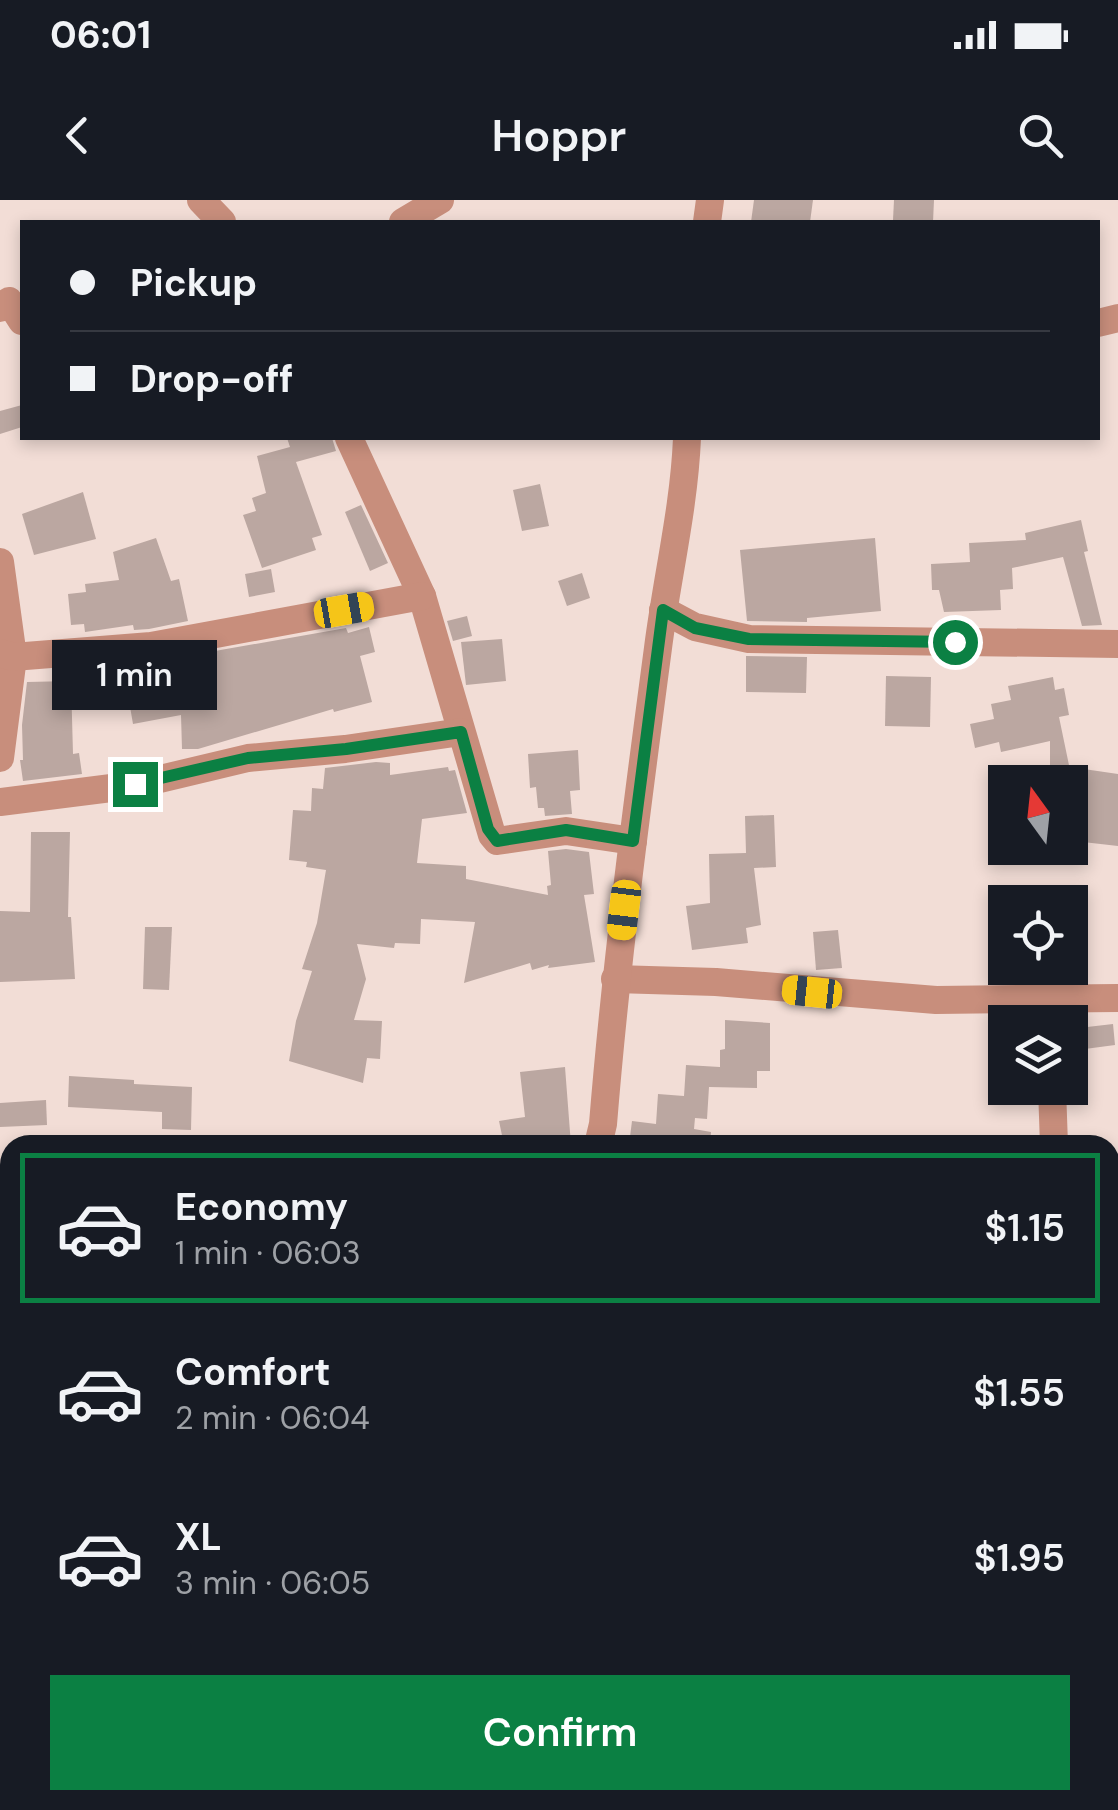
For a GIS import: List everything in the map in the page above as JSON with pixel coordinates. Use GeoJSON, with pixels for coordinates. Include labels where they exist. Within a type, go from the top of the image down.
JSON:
{"type":"FeatureCollection","features":[{"type":"Feature","properties":{"kind":"street"},"geometry":{"type":"LineString","coordinates":[[201,200],[220,220]]}},
{"type":"Feature","properties":{"kind":"street"},"geometry":{"type":"LineString","coordinates":[[405,220],[440,200]]}},
{"type":"Feature","properties":{"kind":"street"},"geometry":{"type":"LineString","coordinates":[[0,308],[9,301],[20,318]]}},
{"type":"Feature","properties":{"kind":"street"},"geometry":{"type":"LineString","coordinates":[[349,440],[422,596],[488,829],[497,841],[566,830],[633,841]]}},
{"type":"Feature","properties":{"kind":"street"},"geometry":{"type":"LineString","coordinates":[[601,1135],[615,979],[663,610],[685,488],[687,440]]}},
{"type":"Feature","properties":{"kind":"street"},"geometry":{"type":"LineString","coordinates":[[0,562],[6,655],[0,758]]}},
{"type":"Feature","properties":{"kind":"street"},"geometry":{"type":"LineString","coordinates":[[6,655],[151,646],[422,596]]}},
{"type":"Feature","properties":{"kind":"street"},"geometry":{"type":"LineString","coordinates":[[663,610],[695,628],[749,639],[1118,644]]}},
{"type":"Feature","properties":{"kind":"street"},"geometry":{"type":"LineString","coordinates":[[0,802],[135,784],[248,758],[461,732]]}},
{"type":"Feature","properties":{"kind":"street"},"geometry":{"type":"LineString","coordinates":[[615,979],[716,982],[992,1005]]}},
{"type":"Feature","properties":{"kind":"street"},"geometry":{"type":"LineString","coordinates":[[1077,1005],[1118,998]]}},
{"type":"Feature","properties":{"kind":"street"},"geometry":{"type":"LineString","coordinates":[[1053,1105],[1054,1135]]}},
{"type":"Feature","properties":{"kind":"building"},"geometry":{"type":"Polygon","coordinates":[[[754,200],[813,200],[810,220],[751,220],[754,200]]]}},
{"type":"Feature","properties":{"kind":"building"},"geometry":{"type":"Polygon","coordinates":[[[894,200],[934,200],[933,220],[893,220],[894,200]]]}},
{"type":"Feature","properties":{"kind":"building"},"geometry":{"type":"Polygon","coordinates":[[[20,406],[20,428],[0,434],[0,411],[20,406]]]}},
{"type":"Feature","properties":{"kind":"building"},"geometry":{"type":"Polygon","coordinates":[[[288,440],[333,440],[336,451],[296,462],[322,535],[312,538],[316,550],[262,568],[243,515],[256,511],[252,498],[266,493],[257,456],[290,447],[288,440]]]}},
{"type":"Feature","properties":{"kind":"building"},"geometry":{"type":"Polygon","coordinates":[[[540,484],[549,526],[522,531],[513,490],[540,484]]]}},
{"type":"Feature","properties":{"kind":"building"},"geometry":{"type":"Polygon","coordinates":[[[83,492],[96,539],[34,555],[22,514],[83,492]]]}},
{"type":"Feature","properties":{"kind":"building"},"geometry":{"type":"Polygon","coordinates":[[[361,505],[388,563],[370,571],[345,512],[361,505]]]}},
{"type":"Feature","properties":{"kind":"building"},"geometry":{"type":"Polygon","coordinates":[[[1081,520],[1088,551],[1084,552],[1102,625],[1082,626],[1063,557],[1012,568],[1013,589],[1000,590],[1001,610],[944,612],[939,590],[932,590],[931,564],[970,562],[969,543],[1026,540],[1025,533],[1081,520]]]}},
{"type":"Feature","properties":{"kind":"building"},"geometry":{"type":"Polygon","coordinates":[[[156,538],[171,581],[179,579],[188,621],[149,629],[134,630],[133,625],[85,632],[84,624],[71,625],[68,594],[86,592],[85,584],[119,580],[113,552],[156,538]]]}},
{"type":"Feature","properties":{"kind":"building"},"geometry":{"type":"Polygon","coordinates":[[[875,538],[881,611],[807,618],[807,622],[747,621],[740,550],[875,538]]]}},
{"type":"Feature","properties":{"kind":"building"},"geometry":{"type":"Polygon","coordinates":[[[271,569],[275,592],[249,597],[245,574],[271,569]]]}},
{"type":"Feature","properties":{"kind":"building"},"geometry":{"type":"Polygon","coordinates":[[[582,573],[590,598],[567,606],[558,581],[582,573]]]}},
{"type":"Feature","properties":{"kind":"building"},"geometry":{"type":"Polygon","coordinates":[[[467,616],[472,636],[453,641],[447,621],[467,616]]]}},
{"type":"Feature","properties":{"kind":"building"},"geometry":{"type":"Polygon","coordinates":[[[369,627],[375,652],[360,656],[372,702],[334,712],[333,709],[198,749],[182,749],[181,715],[133,724],[124,672],[142,669],[141,664],[369,627]]]}},
{"type":"Feature","properties":{"kind":"building"},"geometry":{"type":"Polygon","coordinates":[[[502,639],[506,681],[466,685],[461,642],[502,639]]]}},
{"type":"Feature","properties":{"kind":"building"},"geometry":{"type":"Polygon","coordinates":[[[746,656],[807,657],[806,693],[746,692],[746,656]]]}},
{"type":"Feature","properties":{"kind":"building"},"geometry":{"type":"Polygon","coordinates":[[[886,676],[931,677],[930,727],[885,726],[886,676]]]}},
{"type":"Feature","properties":{"kind":"building"},"geometry":{"type":"Polygon","coordinates":[[[1053,677],[1055,690],[1064,688],[1069,715],[1059,717],[1069,765],[1050,765],[1050,741],[1001,752],[999,742],[975,748],[970,724],[994,719],[991,704],[1011,700],[1008,686],[1053,677]]]}},
{"type":"Feature","properties":{"kind":"building"},"geometry":{"type":"Polygon","coordinates":[[[71,681],[73,754],[79,753],[82,774],[23,781],[20,760],[27,682],[71,681]]]}},
{"type":"Feature","properties":{"kind":"building"},"geometry":{"type":"Polygon","coordinates":[[[578,750],[580,790],[570,791],[572,814],[545,816],[544,808],[538,808],[536,787],[530,788],[528,754],[578,750]]]}},
{"type":"Feature","properties":{"kind":"building"},"geometry":{"type":"Polygon","coordinates":[[[390,763],[390,775],[448,767],[449,771],[455,770],[467,813],[422,819],[417,863],[466,866],[466,879],[548,895],[548,851],[589,852],[594,894],[584,895],[595,962],[532,970],[530,963],[464,983],[475,922],[421,919],[420,944],[395,943],[394,948],[357,944],[366,979],[354,1020],[382,1021],[380,1059],[367,1058],[363,1083],[289,1061],[296,1021],[312,971],[302,969],[317,923],[326,870],[289,860],[293,810],[311,811],[312,788],[323,789],[325,768],[390,763]]]}},
{"type":"Feature","properties":{"kind":"building"},"geometry":{"type":"Polygon","coordinates":[[[1088,770],[1118,774],[1118,846],[1088,843],[1088,770]]]}},
{"type":"Feature","properties":{"kind":"building"},"geometry":{"type":"Polygon","coordinates":[[[774,815],[776,867],[754,868],[761,925],[746,928],[748,943],[692,950],[686,906],[710,903],[709,854],[746,853],[745,816],[774,815]]]}},
{"type":"Feature","properties":{"kind":"building"},"geometry":{"type":"Polygon","coordinates":[[[31,832],[70,832],[68,917],[75,979],[0,982],[0,911],[30,912],[31,832]]]}},
{"type":"Feature","properties":{"kind":"building"},"geometry":{"type":"Polygon","coordinates":[[[145,927],[172,927],[169,990],[143,989],[145,927]]]}},
{"type":"Feature","properties":{"kind":"building"},"geometry":{"type":"Polygon","coordinates":[[[838,930],[842,968],[816,970],[813,932],[838,930]]]}},
{"type":"Feature","properties":{"kind":"building"},"geometry":{"type":"Polygon","coordinates":[[[725,1020],[770,1023],[770,1071],[757,1071],[757,1088],[709,1087],[707,1119],[695,1118],[694,1129],[711,1135],[630,1135],[632,1121],[656,1124],[658,1094],[684,1096],[686,1065],[720,1067],[720,1050],[725,1049],[725,1020]]]}},
{"type":"Feature","properties":{"kind":"building"},"geometry":{"type":"Polygon","coordinates":[[[1113,1024],[1115,1045],[1088,1049],[1088,1027],[1113,1024]]]}},
{"type":"Feature","properties":{"kind":"building"},"geometry":{"type":"Polygon","coordinates":[[[565,1067],[570,1135],[502,1135],[499,1121],[525,1117],[520,1072],[565,1067]]]}},
{"type":"Feature","properties":{"kind":"building"},"geometry":{"type":"Polygon","coordinates":[[[69,1076],[192,1087],[191,1130],[162,1129],[162,1112],[68,1107],[69,1076]]]}},
{"type":"Feature","properties":{"kind":"building"},"geometry":{"type":"Polygon","coordinates":[[[46,1100],[47,1125],[0,1127],[0,1103],[46,1100]]]}},
{"type":"Feature","properties":{"kind":"route"},"geometry":{"type":"LineString","coordinates":[[135,784],[248,758],[461,732],[488,829],[497,841],[566,830],[633,841],[663,610],[695,628],[749,639],[955,642]]}}]}
